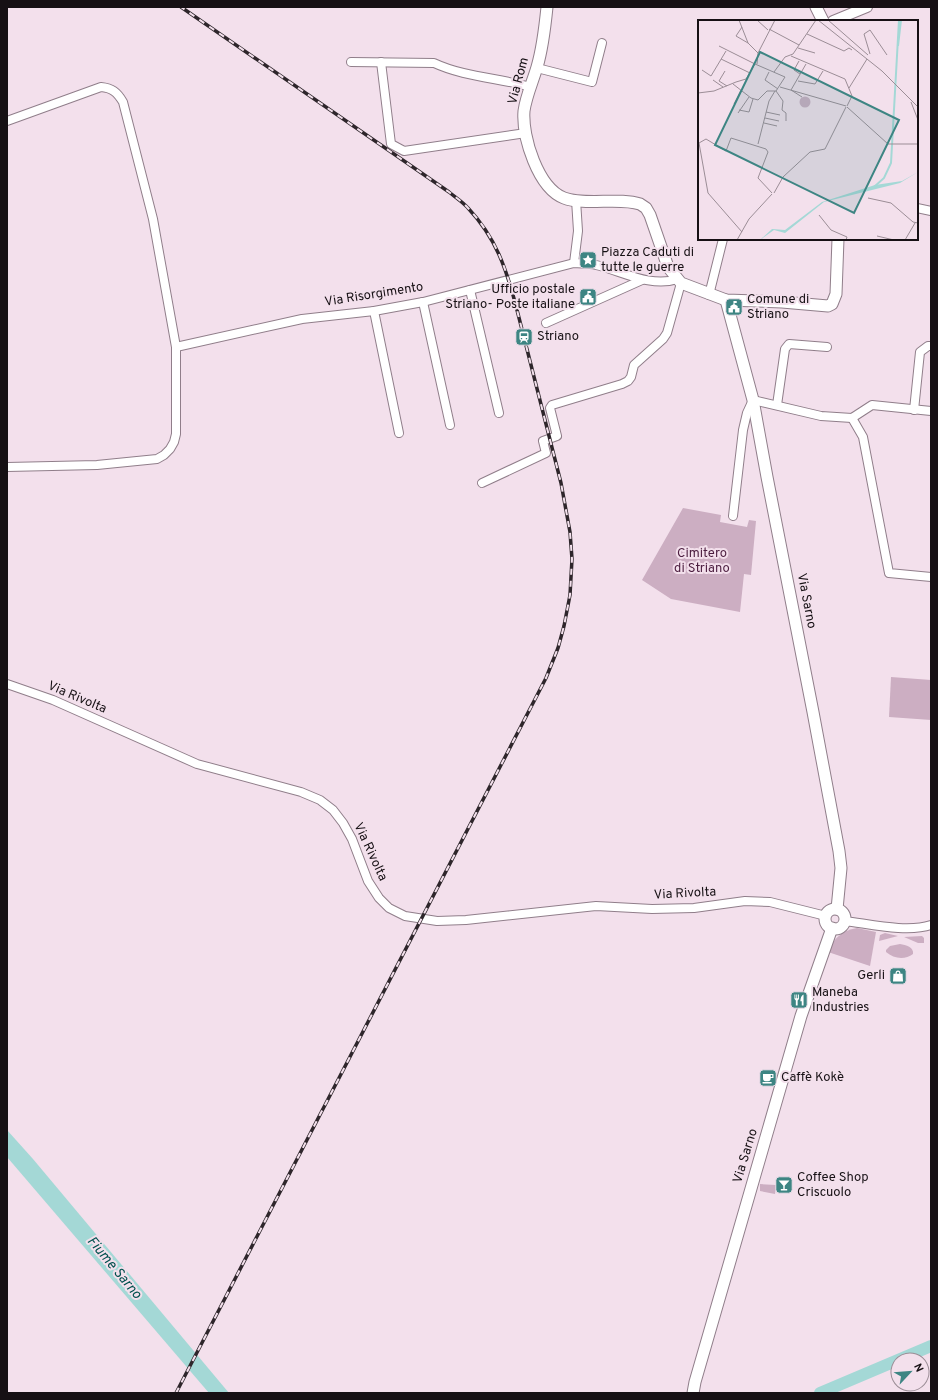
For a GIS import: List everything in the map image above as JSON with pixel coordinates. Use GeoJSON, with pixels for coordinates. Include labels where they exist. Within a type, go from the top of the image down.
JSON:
{"type":"FeatureCollection","features":[{"type":"Feature","properties":{"kind":"main road","name":"Via Rom"},"geometry":{"type":"LineString","coordinates":[[547,7],[543,42],[524,111],[526,133],[535,164],[546,182],[556,193],[565,198],[576,200],[637,203],[646,208],[650,215],[668,267],[679,281]]}},
{"type":"Feature","properties":{"kind":"main road"},"geometry":{"type":"LineString","coordinates":[[816,7],[822,20]]}},
{"type":"Feature","properties":{"kind":"main road","name":"Via Risorgimento"},"geometry":{"type":"LineString","coordinates":[[679,281],[726,300],[782,302],[828,306],[832,304],[836,294],[838,240]]}},
{"type":"Feature","properties":{"kind":"main road","name":"Via Sarno"},"geometry":{"type":"LineString","coordinates":[[726,300],[753,400],[839,851],[841,868],[837,909]]}},
{"type":"Feature","properties":{"kind":"main road"},"geometry":{"type":"LineString","coordinates":[[837,909],[844,915],[845,920],[840,927],[832,928],[826,922],[826,916],[831,910],[837,909]]}},
{"type":"Feature","properties":{"kind":"main road","name":"Via Sarno"},"geometry":{"type":"LineString","coordinates":[[693,1393],[718,1298],[760,1160],[801,1016],[832,928]]}},
{"type":"Feature","properties":{"kind":"street"},"geometry":{"type":"LineString","coordinates":[[835,20],[867,7]]}},
{"type":"Feature","properties":{"kind":"street"},"geometry":{"type":"LineString","coordinates":[[537,68],[592,82],[602,43]]}},
{"type":"Feature","properties":{"kind":"street"},"geometry":{"type":"LineString","coordinates":[[352,62],[434,63],[442,67],[474,76],[511,81],[531,87]]}},
{"type":"Feature","properties":{"kind":"street"},"geometry":{"type":"LineString","coordinates":[[380,62],[391,144],[404,151],[526,133]]}},
{"type":"Feature","properties":{"kind":"street"},"geometry":{"type":"LineString","coordinates":[[7,121],[101,87],[108,88],[119,96],[123,102],[153,219],[176,347],[176,434],[174,442],[164,455],[157,459],[97,465],[7,467]]}},
{"type":"Feature","properties":{"kind":"street"},"geometry":{"type":"LineString","coordinates":[[574,263],[578,231],[576,200]]}},
{"type":"Feature","properties":{"kind":"street"},"geometry":{"type":"LineString","coordinates":[[918,208],[931,211]]}},
{"type":"Feature","properties":{"kind":"street"},"geometry":{"type":"LineString","coordinates":[[710,294],[723,240]]}},
{"type":"Feature","properties":{"kind":"street","name":"Via Risorgimento"},"geometry":{"type":"LineString","coordinates":[[176,347],[302,319],[374,311],[423,302],[574,263],[595,265],[642,280],[679,281]]}},
{"type":"Feature","properties":{"kind":"street"},"geometry":{"type":"LineString","coordinates":[[546,323],[642,280]]}},
{"type":"Feature","properties":{"kind":"street"},"geometry":{"type":"LineString","coordinates":[[482,483],[546,453],[543,441],[557,436],[550,408],[552,405],[628,381],[631,377],[634,365],[663,339],[667,333],[679,281]]}},
{"type":"Feature","properties":{"kind":"street"},"geometry":{"type":"LineString","coordinates":[[470,290],[499,413]]}},
{"type":"Feature","properties":{"kind":"street"},"geometry":{"type":"LineString","coordinates":[[423,302],[450,425]]}},
{"type":"Feature","properties":{"kind":"street"},"geometry":{"type":"LineString","coordinates":[[374,311],[399,433]]}},
{"type":"Feature","properties":{"kind":"street"},"geometry":{"type":"LineString","coordinates":[[777,405],[785,349],[789,344],[827,347]]}},
{"type":"Feature","properties":{"kind":"street"},"geometry":{"type":"LineString","coordinates":[[914,410],[920,352],[928,346],[931,346]]}},
{"type":"Feature","properties":{"kind":"street"},"geometry":{"type":"LineString","coordinates":[[733,516],[744,430],[747,413],[753,400],[821,416],[852,418],[872,405],[931,411]]}},
{"type":"Feature","properties":{"kind":"street"},"geometry":{"type":"LineString","coordinates":[[852,418],[863,437],[889,573],[931,577]]}},
{"type":"Feature","properties":{"kind":"street","name":"Via Rivolta"},"geometry":{"type":"LineString","coordinates":[[7,684],[53,700],[197,764],[301,792],[320,800],[333,810],[343,822],[352,839],[368,881],[379,898],[389,908],[404,916],[437,921],[466,920],[596,906],[652,909],[694,908],[745,901],[770,902],[826,916]]}},
{"type":"Feature","properties":{"kind":"street"},"geometry":{"type":"LineString","coordinates":[[845,920],[905,928],[923,928],[931,925]]}},
{"type":"Feature","properties":{"kind":"green space","name":"Cimitero di Striano"},"geometry":{"type":"Polygon","coordinates":[[[683,508],[721,515],[720,522],[747,527],[749,520],[756,521],[751,575],[744,574],[740,612],[671,599],[642,580],[683,508]]]}},
{"type":"Feature","properties":{"kind":"green space"},"geometry":{"type":"Polygon","coordinates":[[[891,677],[931,680],[931,720],[889,717],[891,677]]]}},
{"type":"Feature","properties":{"kind":"green space"},"geometry":{"type":"Polygon","coordinates":[[[857,928],[876,932],[870,966],[828,952],[833,943],[842,933],[857,928]]]}},
{"type":"Feature","properties":{"kind":"green space"},"geometry":{"type":"Polygon","coordinates":[[[885,933],[898,936],[879,941],[880,935],[885,933]]]}},
{"type":"Feature","properties":{"kind":"green space"},"geometry":{"type":"Polygon","coordinates":[[[922,936],[924,938],[924,943],[918,943],[904,937],[922,936]]]}},
{"type":"Feature","properties":{"kind":"green space"},"geometry":{"type":"Polygon","coordinates":[[[900,944],[911,948],[913,954],[900,958],[892,956],[886,952],[890,946],[900,944]]]}},
{"type":"Feature","properties":{"kind":"green space"},"geometry":{"type":"Polygon","coordinates":[[[760,1184],[776,1185],[775,1194],[760,1191],[760,1184]]]}},
{"type":"Feature","properties":{"kind":"water","name":"Fiume Sarno"},"geometry":{"type":"Polygon","coordinates":[[[7,1130],[229,1393],[209,1393],[7,1157],[7,1130]]]}},
{"type":"Feature","properties":{"kind":"waterway"},"geometry":{"type":"LineString","coordinates":[[820,1393],[931,1346]]}},
{"type":"Feature","properties":{"kind":"railway"},"geometry":{"type":"LineString","coordinates":[[176,1393],[546,678],[558,648],[564,626],[570,595],[572,559],[570,532],[561,483],[516,306],[499,254],[478,219],[466,206],[449,192],[181,7]]}},
{"type":"Feature","properties":{"kind":"place","name":"Piazza Caduti di tutte le guerre"},"geometry":{"type":"Point","coordinates":[588,260]}},
{"type":"Feature","properties":{"kind":"place","name":"Ufficio postale Striano- Poste italiane"},"geometry":{"type":"Point","coordinates":[588,297]}},
{"type":"Feature","properties":{"kind":"place","name":"Comune di Striano"},"geometry":{"type":"Point","coordinates":[734,307]}},
{"type":"Feature","properties":{"kind":"place","name":"Striano"},"geometry":{"type":"Point","coordinates":[524,337]}},
{"type":"Feature","properties":{"kind":"place","name":"Gerli"},"geometry":{"type":"Point","coordinates":[898,976]}},
{"type":"Feature","properties":{"kind":"place","name":"Maneba Industries"},"geometry":{"type":"Point","coordinates":[799,1000]}},
{"type":"Feature","properties":{"kind":"place","name":"Caffè Kokè"},"geometry":{"type":"Point","coordinates":[768,1078]}},
{"type":"Feature","properties":{"kind":"place","name":"Coffee Shop Criscuolo"},"geometry":{"type":"Point","coordinates":[784,1185]}}]}
